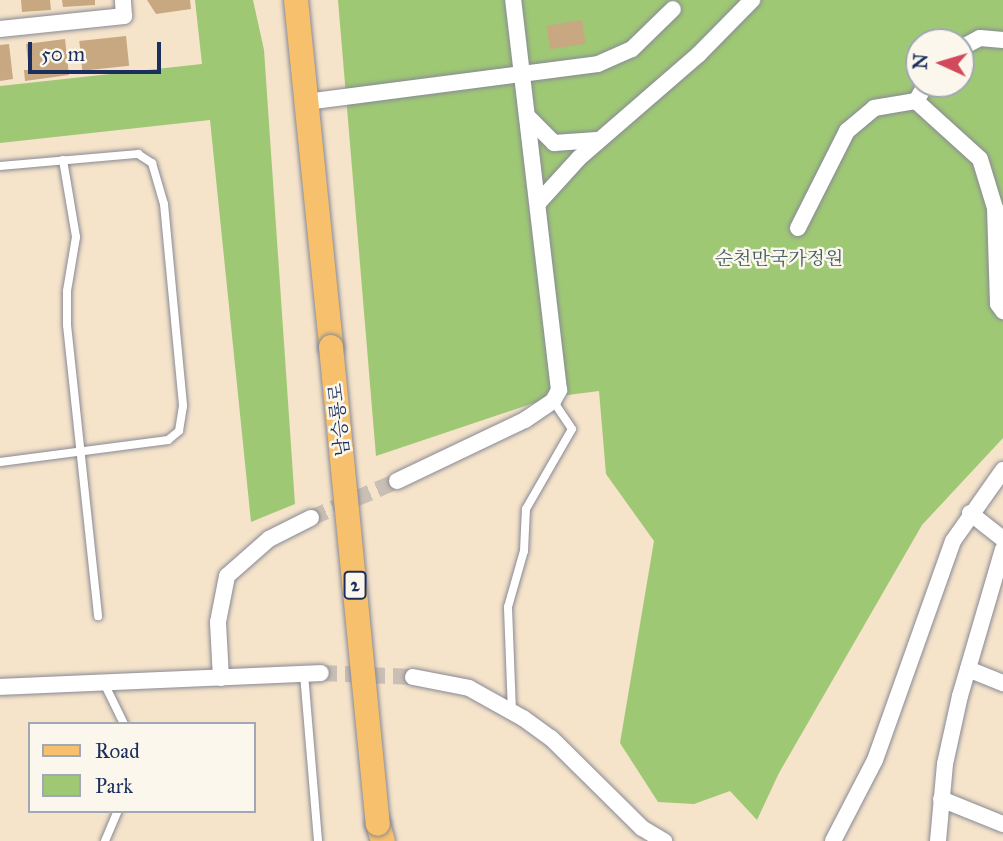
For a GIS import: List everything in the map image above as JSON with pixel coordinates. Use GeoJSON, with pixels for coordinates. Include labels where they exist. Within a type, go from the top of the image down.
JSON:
{"type":"FeatureCollection","features":[{"type":"Feature","properties":{"kind":"main road","name":"남승룡로"},"geometry":{"type":"LineString","coordinates":[[296,0],[380,837]]}},
{"type":"Feature","properties":{"kind":"street"},"geometry":{"type":"LineString","coordinates":[[0,29],[124,16],[123,0]]}},
{"type":"Feature","properties":{"kind":"street"},"geometry":{"type":"LineString","coordinates":[[397,481],[525,420],[553,401],[561,379],[513,0]]}},
{"type":"Feature","properties":{"kind":"street"},"geometry":{"type":"LineString","coordinates":[[539,202],[599,139],[699,54],[752,0]]}},
{"type":"Feature","properties":{"kind":"street"},"geometry":{"type":"LineString","coordinates":[[306,102],[521,75],[618,58],[673,9]]}},
{"type":"Feature","properties":{"kind":"street"},"geometry":{"type":"LineString","coordinates":[[975,41],[980,38],[1003,40]]}},
{"type":"Feature","properties":{"kind":"street"},"geometry":{"type":"LineString","coordinates":[[798,228],[846,131],[874,108],[916,101]]}},
{"type":"Feature","properties":{"kind":"street"},"geometry":{"type":"LineString","coordinates":[[916,101],[980,159],[995,208],[998,304],[1003,311]]}},
{"type":"Feature","properties":{"kind":"street"},"geometry":{"type":"LineString","coordinates":[[528,117],[554,143],[599,139]]}},
{"type":"Feature","properties":{"kind":"street"},"geometry":{"type":"LineString","coordinates":[[833,841],[875,760],[953,541],[970,513],[1003,470]]}},
{"type":"Feature","properties":{"kind":"street"},"geometry":{"type":"LineString","coordinates":[[970,513],[1003,539]]}},
{"type":"Feature","properties":{"kind":"street"},"geometry":{"type":"LineString","coordinates":[[221,678],[218,622],[228,576],[269,539],[311,518]]}},
{"type":"Feature","properties":{"kind":"street"},"geometry":{"type":"LineString","coordinates":[[938,841],[941,799],[968,669],[1003,549]]}},
{"type":"Feature","properties":{"kind":"street"},"geometry":{"type":"LineString","coordinates":[[968,669],[1003,683]]}},
{"type":"Feature","properties":{"kind":"street"},"geometry":{"type":"LineString","coordinates":[[0,687],[321,673]]}},
{"type":"Feature","properties":{"kind":"street"},"geometry":{"type":"LineString","coordinates":[[413,677],[469,688],[551,738],[638,834],[664,841]]}},
{"type":"Feature","properties":{"kind":"street"},"geometry":{"type":"LineString","coordinates":[[941,799],[1003,824]]}},
{"type":"Feature","properties":{"kind":"lane"},"geometry":{"type":"LineString","coordinates":[[0,166],[138,153],[152,163],[164,204],[183,405],[179,431],[168,440],[0,462]]}},
{"type":"Feature","properties":{"kind":"lane"},"geometry":{"type":"LineString","coordinates":[[64,160],[76,237],[67,314],[99,616]]}},
{"type":"Feature","properties":{"kind":"lane"},"geometry":{"type":"LineString","coordinates":[[512,713],[508,607],[524,551],[526,509],[572,429],[553,401]]}},
{"type":"Feature","properties":{"kind":"lane"},"geometry":{"type":"LineString","coordinates":[[304,674],[318,841]]}},
{"type":"Feature","properties":{"kind":"lane"},"geometry":{"type":"LineString","coordinates":[[104,682],[123,722]]}},
{"type":"Feature","properties":{"kind":"lane"},"geometry":{"type":"LineString","coordinates":[[106,841],[117,813]]}},
{"type":"Feature","properties":{"kind":"green space"},"geometry":{"type":"Polygon","coordinates":[[[195,0],[253,0],[264,50],[295,504],[251,522],[210,120],[0,143],[0,86],[202,64],[195,0]]]}},
{"type":"Feature","properties":{"kind":"green space","name":"순천만국가정원"},"geometry":{"type":"Polygon","coordinates":[[[338,0],[1003,0],[1003,438],[922,525],[779,773],[757,820],[730,791],[694,804],[658,802],[620,743],[654,541],[606,474],[599,391],[552,397],[376,456],[338,0]]]}},
{"type":"Feature","properties":{"kind":"building"},"geometry":{"type":"Polygon","coordinates":[[[21,0],[50,0],[51,10],[22,12],[21,0]]]}},
{"type":"Feature","properties":{"kind":"building"},"geometry":{"type":"Polygon","coordinates":[[[62,0],[95,0],[95,5],[63,7],[62,0]]]}},
{"type":"Feature","properties":{"kind":"building"},"geometry":{"type":"Polygon","coordinates":[[[147,0],[190,0],[191,9],[156,14],[147,0]]]}},
{"type":"Feature","properties":{"kind":"building"},"geometry":{"type":"Polygon","coordinates":[[[582,20],[586,44],[550,49],[546,26],[582,20]]]}},
{"type":"Feature","properties":{"kind":"building"},"geometry":{"type":"Polygon","coordinates":[[[126,36],[129,66],[82,71],[79,41],[126,36]]]}},
{"type":"Feature","properties":{"kind":"building"},"geometry":{"type":"Polygon","coordinates":[[[65,39],[69,75],[25,81],[24,70],[29,70],[26,44],[65,39]]]}},
{"type":"Feature","properties":{"kind":"building"},"geometry":{"type":"Polygon","coordinates":[[[9,44],[13,79],[0,81],[0,45],[9,44]]]}},
{"type":"Feature","properties":{"kind":"tunnel"},"geometry":{"type":"LineString","coordinates":[[311,518],[397,481]]}},
{"type":"Feature","properties":{"kind":"tunnel"},"geometry":{"type":"LineString","coordinates":[[321,673],[413,677]]}}]}
